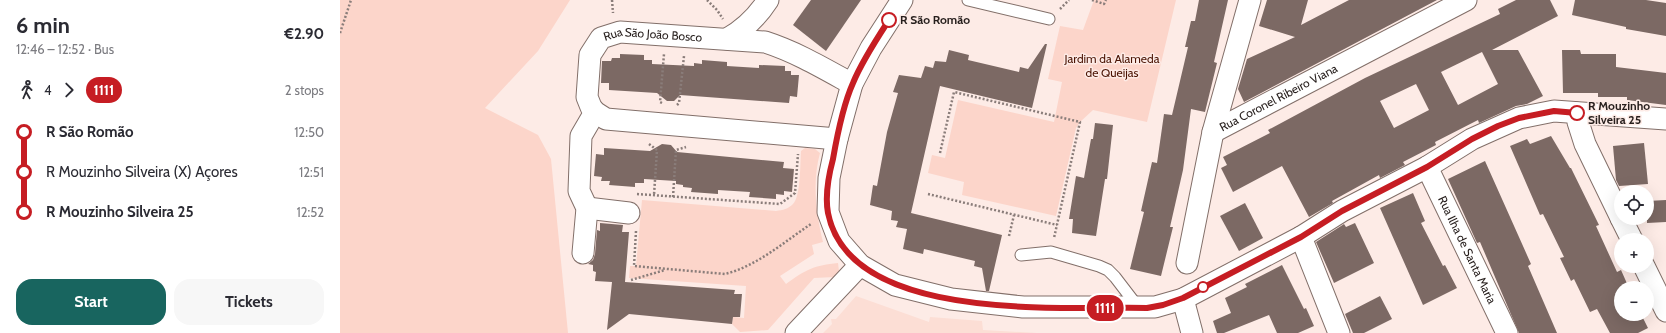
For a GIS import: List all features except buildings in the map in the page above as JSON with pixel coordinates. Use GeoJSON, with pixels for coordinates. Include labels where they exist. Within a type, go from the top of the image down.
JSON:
{"type":"FeatureCollection","features":[{"type":"Feature","properties":{"kind":"street"},"geometry":{"type":"LineString","coordinates":[[727,39],[749,24],[759,14],[768,0]]}},
{"type":"Feature","properties":{"kind":"street"},"geometry":{"type":"LineString","coordinates":[[902,0],[871,48],[852,84],[837,138],[829,178],[828,212],[839,241],[860,265],[895,285],[951,299],[1023,307],[1155,307],[1183,298],[1301,237],[1342,211],[1427,167],[1472,139],[1519,118],[1554,111],[1666,119]]}},
{"type":"Feature","properties":{"kind":"street","name":"Rua Coronel Ribeiro Viana"},"geometry":{"type":"LineString","coordinates":[[1213,132],[1250,0]]}},
{"type":"Feature","properties":{"kind":"street","name":"Rua Coronel Ribeiro Viana"},"geometry":{"type":"LineString","coordinates":[[1213,132],[1466,0]]}},
{"type":"Feature","properties":{"kind":"street","name":"Rua São João Bosco"},"geometry":{"type":"LineString","coordinates":[[595,112],[587,97],[590,55],[601,38],[620,32],[764,42],[785,49],[819,65],[852,84]]}},
{"type":"Feature","properties":{"kind":"street"},"geometry":{"type":"LineString","coordinates":[[583,253],[587,208],[579,191],[581,136],[595,112],[606,119],[669,117],[837,138]]}},
{"type":"Feature","properties":{"kind":"street"},"geometry":{"type":"LineString","coordinates":[[1577,113],[1578,122],[1585,144],[1614,204]]}},
{"type":"Feature","properties":{"kind":"street"},"geometry":{"type":"LineString","coordinates":[[1187,263],[1213,132]]}},
{"type":"Feature","properties":{"kind":"street","name":"Rua Ilha de Santa Maria"},"geometry":{"type":"LineString","coordinates":[[1427,167],[1507,333]]}},
{"type":"Feature","properties":{"kind":"street"},"geometry":{"type":"LineString","coordinates":[[587,208],[630,203]]}},
{"type":"Feature","properties":{"kind":"street"},"geometry":{"type":"LineString","coordinates":[[1301,237],[1339,333]]}},
{"type":"Feature","properties":{"kind":"street"},"geometry":{"type":"LineString","coordinates":[[796,333],[860,265]]}},
{"type":"Feature","properties":{"kind":"street"},"geometry":{"type":"LineString","coordinates":[[1647,273],[1666,311]]}},
{"type":"Feature","properties":{"kind":"street"},"geometry":{"type":"LineString","coordinates":[[1183,298],[1192,333]]}},
{"type":"Feature","properties":{"kind":"lane"},"geometry":{"type":"LineString","coordinates":[[968,0],[1049,19]]}},
{"type":"Feature","properties":{"kind":"lane"},"geometry":{"type":"LineString","coordinates":[[1021,255],[1052,252],[1108,270],[1138,308]]}},
{"type":"Feature","properties":{"kind":"path"},"geometry":{"type":"LineString","coordinates":[[340,33],[351,0]]}},
{"type":"Feature","properties":{"kind":"path"},"geometry":{"type":"LineString","coordinates":[[707,0],[717,10]]}},
{"type":"Feature","properties":{"kind":"path"},"geometry":{"type":"LineString","coordinates":[[1092,0],[1104,4],[1106,0]]}},
{"type":"Feature","properties":{"kind":"path"},"geometry":{"type":"LineString","coordinates":[[660,53],[671,54]]}},
{"type":"Feature","properties":{"kind":"path"},"geometry":{"type":"LineString","coordinates":[[664,53],[660,102],[669,117],[679,103],[684,55],[677,54]]}},
{"type":"Feature","properties":{"kind":"path"},"geometry":{"type":"LineString","coordinates":[[940,152],[954,92],[1080,122],[1052,252]]}},
{"type":"Feature","properties":{"kind":"path"},"geometry":{"type":"LineString","coordinates":[[805,135],[798,154],[795,193],[780,204],[654,195],[630,203],[638,214],[634,266],[725,274],[738,271],[750,266],[828,212]]}},
{"type":"Feature","properties":{"kind":"path"},"geometry":{"type":"LineString","coordinates":[[646,141],[657,150],[654,195]]}},
{"type":"Feature","properties":{"kind":"path"},"geometry":{"type":"LineString","coordinates":[[673,197],[676,150],[690,146]]}},
{"type":"Feature","properties":{"kind":"path"},"geometry":{"type":"LineString","coordinates":[[928,194],[1057,226]]}},
{"type":"Feature","properties":{"kind":"path"},"geometry":{"type":"LineString","coordinates":[[1009,236],[1014,215]]}},
{"type":"Feature","properties":{"kind":"path"},"geometry":{"type":"LineString","coordinates":[[631,280],[667,269]]}},
{"type":"Feature","properties":{"kind":"shaded area"},"geometry":{"type":"Polygon","coordinates":[[[856,296],[929,322],[930,317],[982,321],[983,330],[1037,333],[823,333],[832,324],[831,319],[836,319],[856,296]]]}},
{"type":"Feature","properties":{"kind":"green space"},"geometry":{"type":"Polygon","coordinates":[[[340,0],[570,0],[538,51],[485,108],[538,135],[551,159],[568,333],[340,333],[340,0]]]}},
{"type":"Feature","properties":{"kind":"green space","name":"Jardim da Alameda de Queijas"},"geometry":{"type":"Polygon","coordinates":[[[1094,0],[1176,0],[1147,122],[1093,110],[1080,122],[1076,128],[1056,216],[962,195],[964,182],[928,173],[932,155],[945,158],[958,100],[1054,122],[1062,82],[1048,79],[1060,26],[1083,30],[1094,0]]]}},
{"type":"Feature","properties":{"kind":"green space"},"geometry":{"type":"Polygon","coordinates":[[[805,148],[815,149],[820,153],[816,175],[816,198],[818,220],[823,242],[812,245],[814,254],[780,276],[786,284],[799,275],[823,265],[838,263],[839,271],[835,277],[814,278],[768,330],[740,332],[732,324],[733,317],[744,318],[746,286],[629,278],[630,266],[636,266],[642,200],[776,211],[785,209],[791,206],[796,200],[799,187],[801,151],[805,148]]]}},
{"type":"Feature","properties":{"kind":"bus line","name":"1111"},"geometry":{"type":"LineString","coordinates":[[889,20],[871,48],[852,84],[837,138],[829,178],[828,212],[839,241],[860,265],[882,279],[895,285],[951,299],[1023,307],[1147,308],[1163,305],[1183,298],[1301,237],[1342,211],[1427,167],[1472,139],[1498,126],[1519,118],[1554,111],[1577,113]]}},
{"type":"Feature","properties":{"kind":"place","name":"R São Romão"},"geometry":{"type":"Point","coordinates":[889,20]}},
{"type":"Feature","properties":{"kind":"place","name":"R Mouzinho Silveira 25"},"geometry":{"type":"Point","coordinates":[1577,113]}}]}
